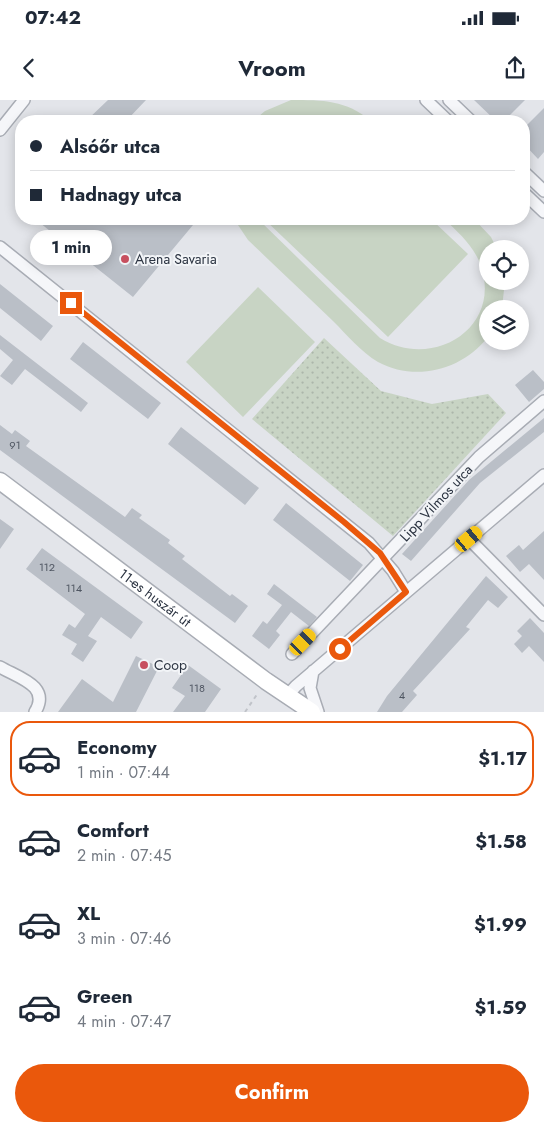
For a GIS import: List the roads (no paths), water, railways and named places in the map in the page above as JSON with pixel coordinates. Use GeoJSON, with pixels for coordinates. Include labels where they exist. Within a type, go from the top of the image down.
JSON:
{"type":"FeatureCollection","features":[{"type":"Feature","properties":{"kind":"main road","name":"11-es huszár út"},"geometry":{"type":"LineString","coordinates":[[0,481],[266,681],[312,712]]}},
{"type":"Feature","properties":{"kind":"street"},"geometry":{"type":"LineString","coordinates":[[0,130],[24,100]]}},
{"type":"Feature","properties":{"kind":"street"},"geometry":{"type":"LineString","coordinates":[[426,100],[442,115]]}},
{"type":"Feature","properties":{"kind":"street"},"geometry":{"type":"LineString","coordinates":[[449,100],[465,115]]}},
{"type":"Feature","properties":{"kind":"street"},"geometry":{"type":"LineString","coordinates":[[530,178],[544,191]]}},
{"type":"Feature","properties":{"kind":"street"},"geometry":{"type":"LineString","coordinates":[[530,198],[544,212]]}},
{"type":"Feature","properties":{"kind":"street"},"geometry":{"type":"LineString","coordinates":[[0,247],[344,522],[384,558],[406,592]]}},
{"type":"Feature","properties":{"kind":"street","name":"Lipp Vilmos utca"},"geometry":{"type":"LineString","coordinates":[[292,654],[479,457],[544,401]]}},
{"type":"Feature","properties":{"kind":"street"},"geometry":{"type":"LineString","coordinates":[[288,696],[313,671],[544,475]]}},
{"type":"Feature","properties":{"kind":"street"},"geometry":{"type":"LineString","coordinates":[[469,539],[544,615]]}},
{"type":"Feature","properties":{"kind":"street"},"geometry":{"type":"LineString","coordinates":[[0,667],[34,686],[40,692],[41,699],[35,712]]}},
{"type":"Feature","properties":{"kind":"street"},"geometry":{"type":"LineString","coordinates":[[313,671],[310,688],[318,712]]}},
{"type":"Feature","properties":{"kind":"place","name":"Arena Savaria"},"geometry":{"type":"Point","coordinates":[125,259]}},
{"type":"Feature","properties":{"kind":"place","name":"Coop"},"geometry":{"type":"Point","coordinates":[144,665]}}]}
